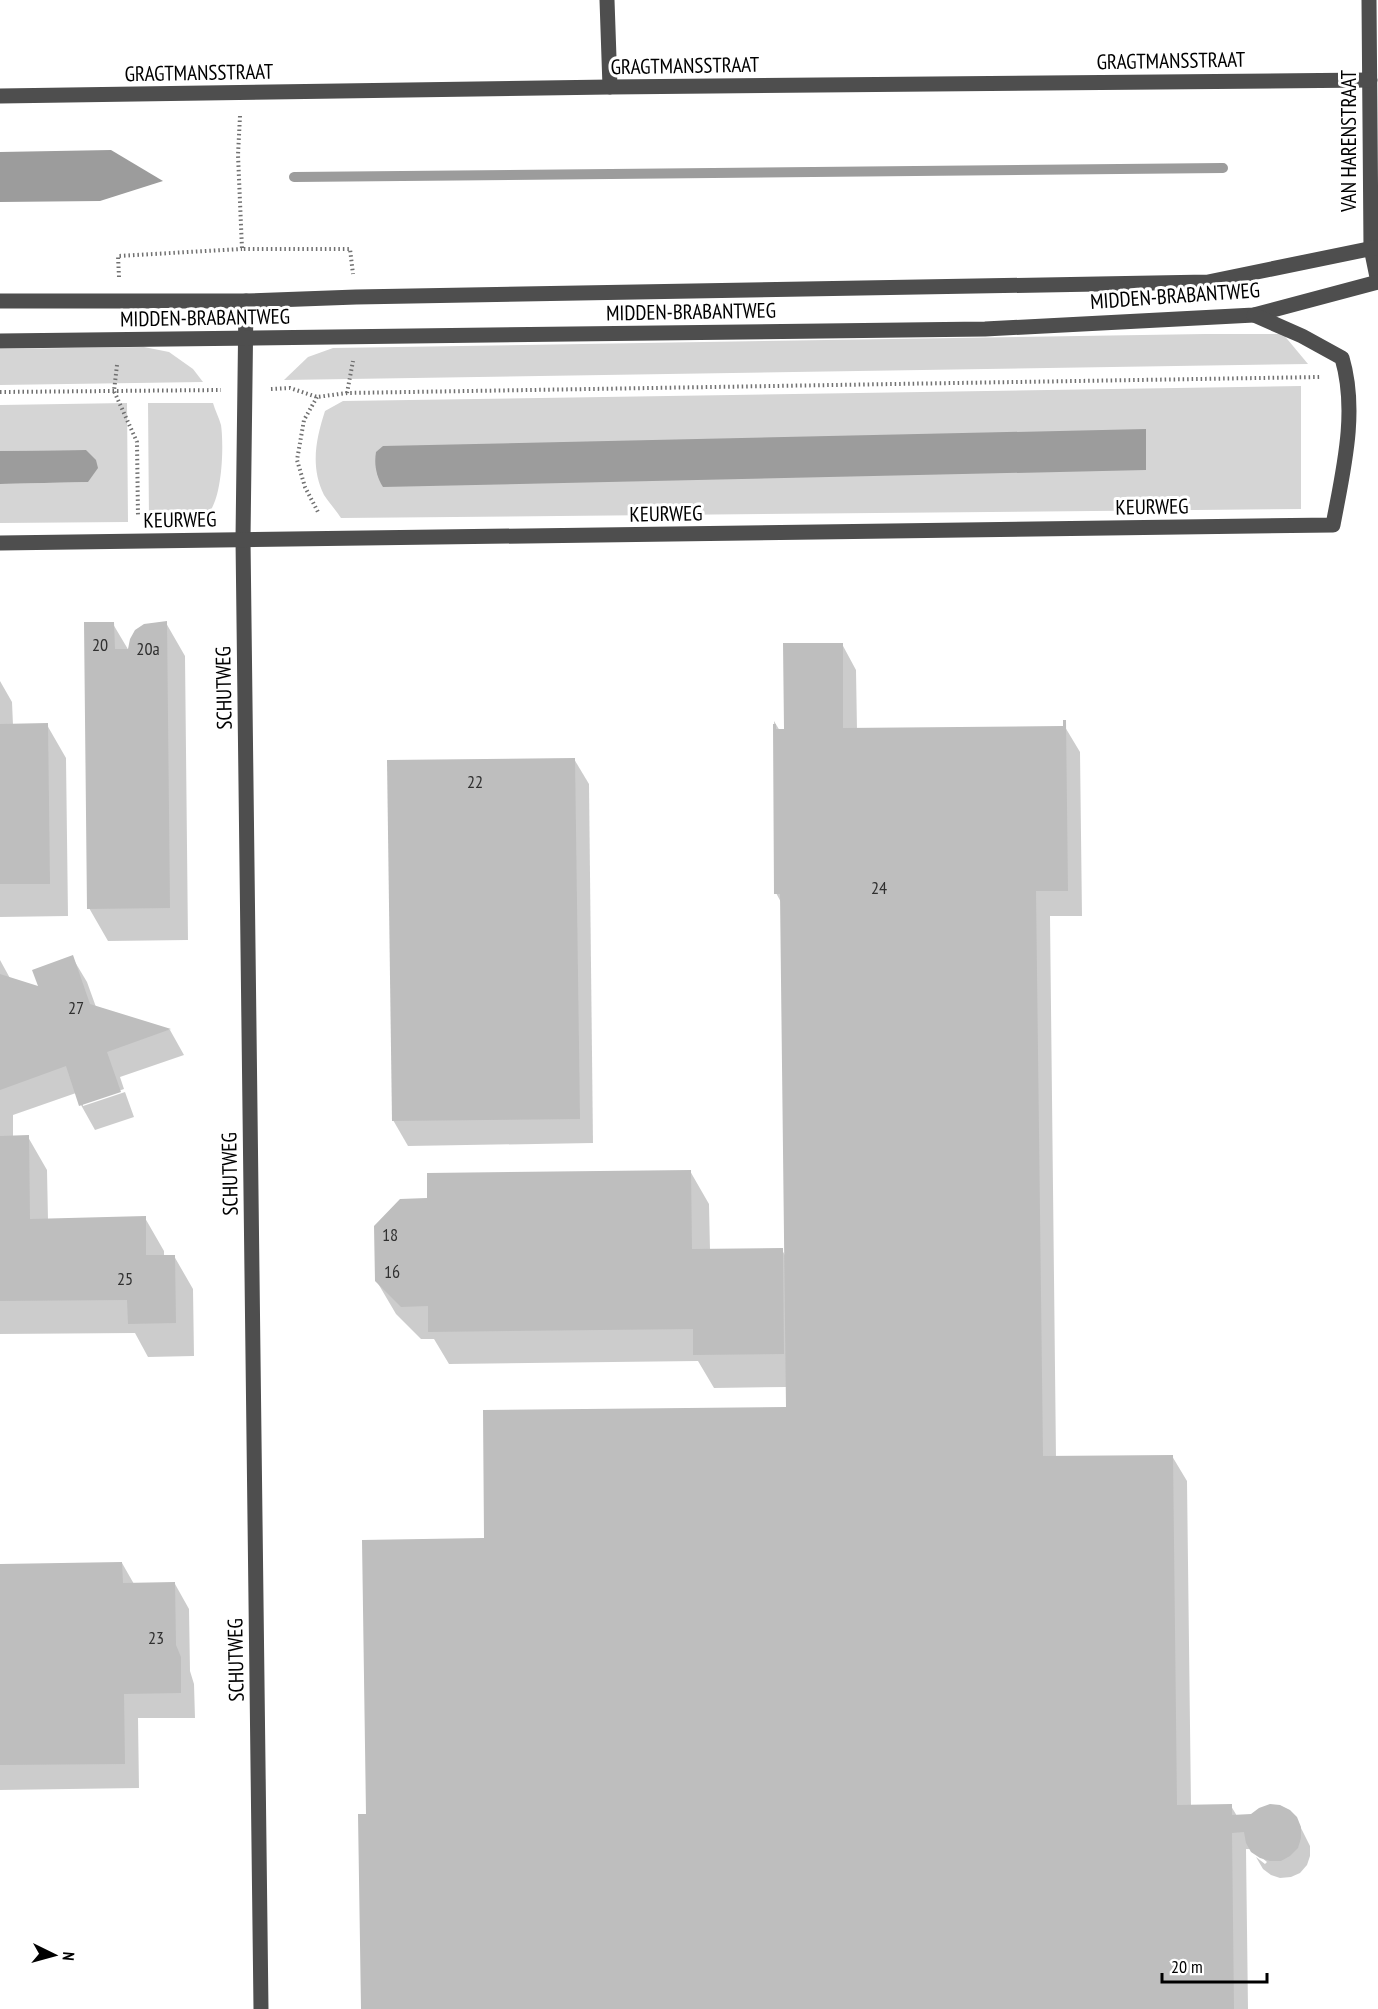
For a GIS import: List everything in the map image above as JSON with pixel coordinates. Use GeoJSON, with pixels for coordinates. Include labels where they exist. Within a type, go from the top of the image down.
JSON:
{"type":"FeatureCollection","features":[{"type":"Feature","properties":{"kind":"street"},"geometry":{"type":"LineString","coordinates":[[607,0],[610,87]]}},
{"type":"Feature","properties":{"kind":"street","name":"VAN HARENSTRAAT"},"geometry":{"type":"LineString","coordinates":[[1369,0],[1375,247],[1378,282]]}},
{"type":"Feature","properties":{"kind":"street","name":"GRAGTMANSSTRAAT"},"geometry":{"type":"LineString","coordinates":[[0,96],[610,87],[1370,80]]}},
{"type":"Feature","properties":{"kind":"street","name":"MIDDEN-BRABANTWEG"},"geometry":{"type":"LineString","coordinates":[[0,302],[246,301],[356,297],[1208,282],[1375,247]]}},
{"type":"Feature","properties":{"kind":"street","name":"MIDDEN-BRABANTWEG"},"geometry":{"type":"LineString","coordinates":[[0,341],[986,329],[1254,315],[1378,282]]}},
{"type":"Feature","properties":{"kind":"street","name":"SCHUTWEG"},"geometry":{"type":"LineString","coordinates":[[246,301],[243,539],[261,2009]]}},
{"type":"Feature","properties":{"kind":"street"},"geometry":{"type":"LineString","coordinates":[[1254,315],[1302,336],[1342,358],[1347,376]]}},
{"type":"Feature","properties":{"kind":"street","name":"KEURWEG"},"geometry":{"type":"LineString","coordinates":[[0,543],[1333,525],[1347,448],[1347,376]]}},
{"type":"Feature","properties":{"kind":"path"},"geometry":{"type":"LineString","coordinates":[[241,93],[238,155],[242,249],[350,249],[356,297]]}},
{"type":"Feature","properties":{"kind":"path"},"geometry":{"type":"LineString","coordinates":[[347,393],[358,338]]}},
{"type":"Feature","properties":{"kind":"path"},"geometry":{"type":"LineString","coordinates":[[0,392],[290,388],[317,397],[347,393],[1347,376]]}},
{"type":"Feature","properties":{"kind":"path"},"geometry":{"type":"LineString","coordinates":[[114,391],[137,442],[138,542]]}},
{"type":"Feature","properties":{"kind":"path"},"geometry":{"type":"LineString","coordinates":[[317,397],[304,420],[297,460],[305,487],[331,540]]}},
{"type":"Feature","properties":{"kind":"shaded area"},"geometry":{"type":"Polygon","coordinates":[[[111,150],[163,181],[100,201],[0,202],[0,152],[111,150]]]}},
{"type":"Feature","properties":{"kind":"shaded area"},"geometry":{"type":"Polygon","coordinates":[[[1283,334],[1308,364],[284,380],[308,357],[333,348],[1283,334]]]}},
{"type":"Feature","properties":{"kind":"shaded area"},"geometry":{"type":"Polygon","coordinates":[[[144,347],[169,352],[193,369],[203,382],[0,385],[0,349],[144,347]]]}},
{"type":"Feature","properties":{"kind":"shaded area"},"geometry":{"type":"Polygon","coordinates":[[[1301,386],[1301,509],[341,518],[324,495],[316,464],[317,442],[325,411],[343,401],[1301,386]]]}},
{"type":"Feature","properties":{"kind":"shaded area"},"geometry":{"type":"Polygon","coordinates":[[[127,403],[128,522],[0,523],[0,484],[88,482],[86,450],[0,451],[0,405],[127,403]]]}},
{"type":"Feature","properties":{"kind":"shaded area"},"geometry":{"type":"Polygon","coordinates":[[[148,403],[213,403],[221,425],[221,474],[215,501],[204,517],[185,521],[149,521],[148,403]]]}},
{"type":"Feature","properties":{"kind":"shaded area"},"geometry":{"type":"Polygon","coordinates":[[[1146,429],[1146,470],[383,487],[377,474],[375,461],[376,452],[383,446],[1146,429]]]}},
{"type":"Feature","properties":{"kind":"shaded area"},"geometry":{"type":"Polygon","coordinates":[[[86,450],[96,460],[98,468],[88,482],[0,484],[0,451],[86,450]]]}},
{"type":"Feature","properties":{"kind":"building"},"geometry":{"type":"Polygon","coordinates":[[[167,621],[170,908],[87,909],[84,622],[114,622],[115,649],[128,649],[135,630],[144,624],[167,621]]]}},
{"type":"Feature","properties":{"kind":"building"},"geometry":{"type":"Polygon","coordinates":[[[783,643],[843,643],[843,728],[1063,726],[1063,720],[1066,720],[1068,891],[1036,891],[1043,1456],[1173,1455],[1177,1805],[1232,1804],[1232,1815],[1251,1814],[1270,1804],[1280,1805],[1297,1817],[1301,1827],[1298,1848],[1281,1861],[1260,1858],[1251,1852],[1244,1832],[1232,1833],[1234,2009],[361,2009],[358,1814],[366,1814],[362,1540],[484,1538],[483,1410],[786,1407],[780,894],[774,894],[773,724],[776,724],[776,729],[784,729],[783,643]]]}},
{"type":"Feature","properties":{"kind":"building"},"geometry":{"type":"Polygon","coordinates":[[[48,723],[50,884],[0,884],[0,724],[48,723]]]}},
{"type":"Feature","properties":{"kind":"building"},"geometry":{"type":"Polygon","coordinates":[[[575,758],[580,1119],[392,1121],[387,760],[575,758]]]}},
{"type":"Feature","properties":{"kind":"building"},"geometry":{"type":"Polygon","coordinates":[[[73,955],[90,1004],[171,1029],[107,1052],[121,1092],[79,1106],[66,1066],[0,1090],[0,974],[38,986],[32,970],[73,955]]]}},
{"type":"Feature","properties":{"kind":"building"},"geometry":{"type":"Polygon","coordinates":[[[29,1135],[30,1219],[146,1216],[146,1255],[175,1255],[176,1323],[128,1324],[127,1300],[0,1301],[0,1136],[29,1135]]]}},
{"type":"Feature","properties":{"kind":"building"},"geometry":{"type":"Polygon","coordinates":[[[691,1170],[692,1249],[783,1248],[784,1354],[693,1355],[693,1329],[428,1332],[428,1306],[401,1307],[375,1281],[374,1226],[400,1199],[427,1198],[427,1173],[691,1170]]]}},
{"type":"Feature","properties":{"kind":"building"},"geometry":{"type":"Polygon","coordinates":[[[122,1562],[123,1583],[175,1582],[176,1645],[181,1657],[181,1693],[124,1694],[125,1764],[0,1765],[0,1564],[122,1562]]]}},
{"type":"Feature","properties":{"kind":"waterway"},"geometry":{"type":"LineString","coordinates":[[294,177],[1223,168]]}}]}
